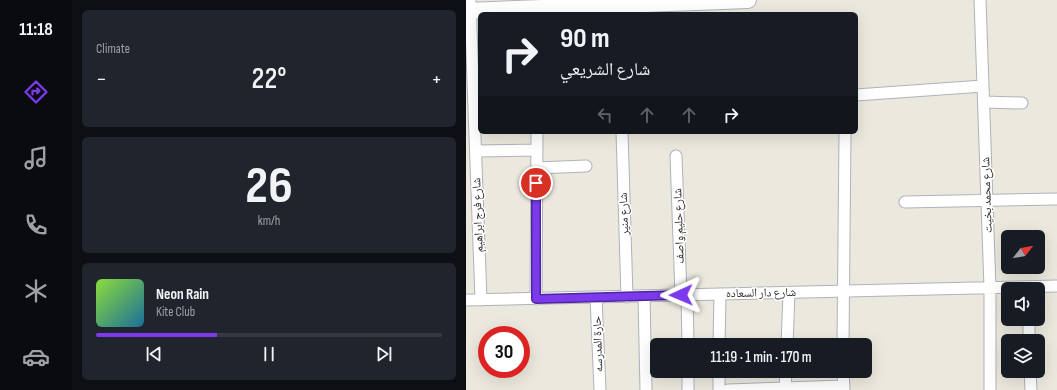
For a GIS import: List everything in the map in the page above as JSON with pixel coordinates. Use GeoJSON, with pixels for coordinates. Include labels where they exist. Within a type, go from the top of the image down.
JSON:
{"type":"FeatureCollection","features":[{"type":"Feature","properties":{"kind":"main road"},"geometry":{"type":"LineString","coordinates":[[469,7],[621,6],[677,1],[748,0]]}},
{"type":"Feature","properties":{"kind":"street","name":"شارع محمد بخيت"},"geometry":{"type":"LineString","coordinates":[[980,0],[990,288],[990,390]]}},
{"type":"Feature","properties":{"kind":"street","name":"شارع فرج ابراهيم"},"geometry":{"type":"LineString","coordinates":[[469,7],[481,300]]}},
{"type":"Feature","properties":{"kind":"street"},"geometry":{"type":"LineString","coordinates":[[858,95],[983,86]]}},
{"type":"Feature","properties":{"kind":"street"},"geometry":{"type":"LineString","coordinates":[[984,102],[1022,103]]}},
{"type":"Feature","properties":{"kind":"street"},"geometry":{"type":"LineString","coordinates":[[536,299],[537,134]]}},
{"type":"Feature","properties":{"kind":"street","name":"شارع منير"},"geometry":{"type":"LineString","coordinates":[[622,134],[627,297]]}},
{"type":"Feature","properties":{"kind":"street"},"geometry":{"type":"LineString","coordinates":[[843,338],[845,134]]}},
{"type":"Feature","properties":{"kind":"street"},"geometry":{"type":"LineString","coordinates":[[476,152],[537,150]]}},
{"type":"Feature","properties":{"kind":"street","name":"شارع حليم واصف"},"geometry":{"type":"LineString","coordinates":[[676,156],[687,338]]}},
{"type":"Feature","properties":{"kind":"street"},"geometry":{"type":"LineString","coordinates":[[537,168],[586,166]]}},
{"type":"Feature","properties":{"kind":"street"},"geometry":{"type":"LineString","coordinates":[[905,202],[1057,199]]}},
{"type":"Feature","properties":{"kind":"street","name":"شارع دار السعاده"},"geometry":{"type":"LineString","coordinates":[[1045,287],[1057,286]]}},
{"type":"Feature","properties":{"kind":"street","name":"شارع دار السعاده"},"geometry":{"type":"LineString","coordinates":[[466,300],[1001,288]]}},
{"type":"Feature","properties":{"kind":"street"},"geometry":{"type":"LineString","coordinates":[[787,338],[790,293]]}},
{"type":"Feature","properties":{"kind":"street"},"geometry":{"type":"LineString","coordinates":[[719,338],[720,294]]}},
{"type":"Feature","properties":{"kind":"street"},"geometry":{"type":"LineString","coordinates":[[644,296],[646,390]]}},
{"type":"Feature","properties":{"kind":"street","name":"حارة المدرسه"},"geometry":{"type":"LineString","coordinates":[[596,297],[600,390]]}},
{"type":"Feature","properties":{"kind":"street"},"geometry":{"type":"LineString","coordinates":[[688,378],[688,390]]}},
{"type":"Feature","properties":{"kind":"street"},"geometry":{"type":"LineString","coordinates":[[719,378],[719,390]]}},
{"type":"Feature","properties":{"kind":"street"},"geometry":{"type":"LineString","coordinates":[[785,389],[786,378]]}},
{"type":"Feature","properties":{"kind":"street"},"geometry":{"type":"LineString","coordinates":[[1030,378],[1031,390]]}},
{"type":"Feature","properties":{"kind":"street"},"geometry":{"type":"LineString","coordinates":[[728,390],[844,388]]}},
{"type":"Feature","properties":{"kind":"route"},"geometry":{"type":"LineString","coordinates":[[536,183],[536,299],[681,295]]}}]}
